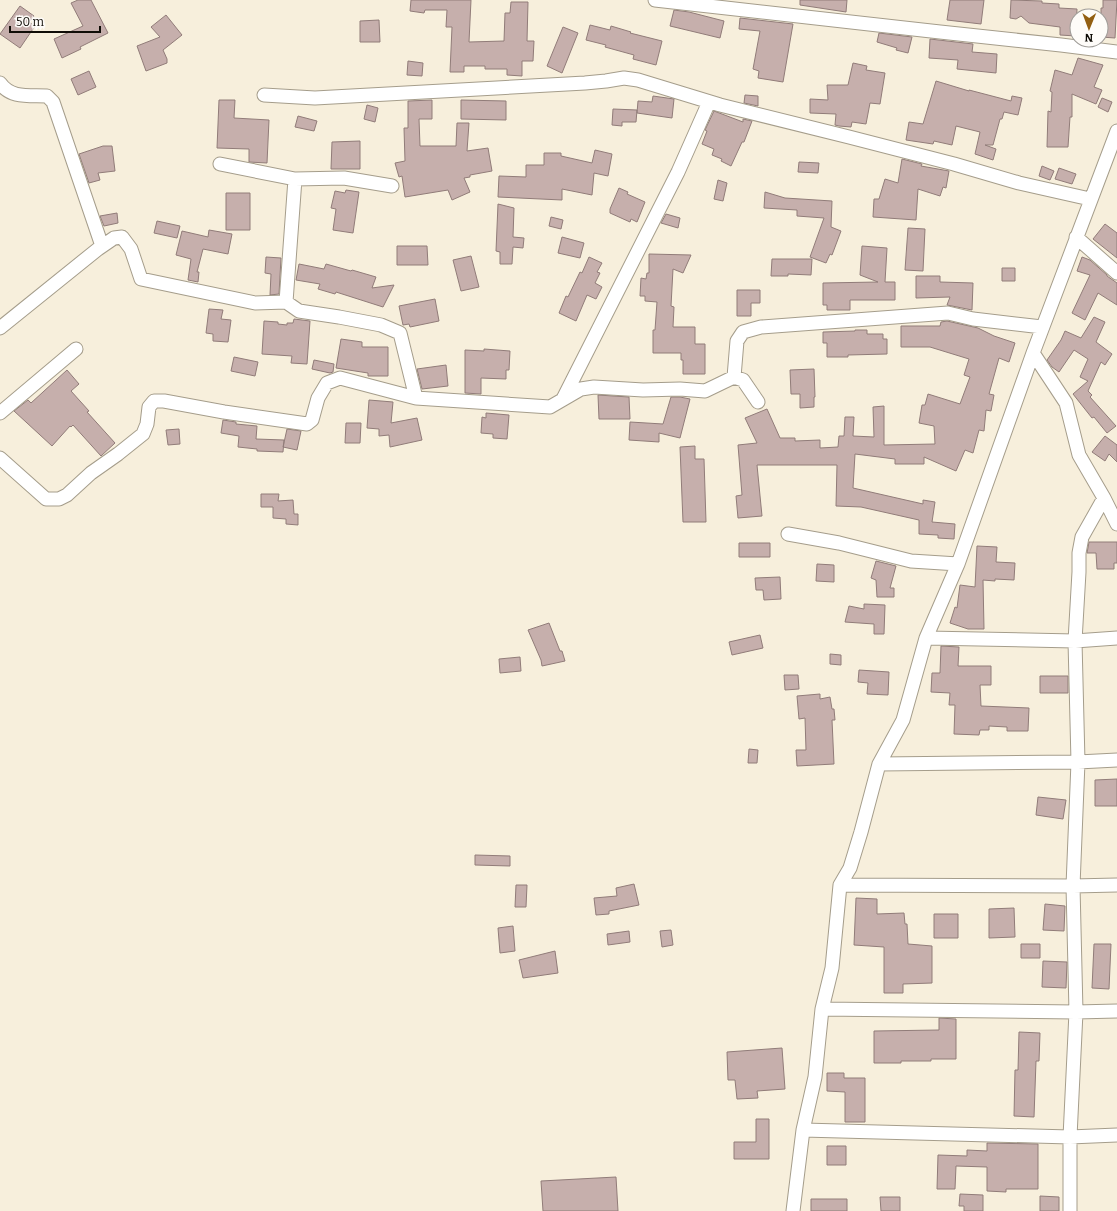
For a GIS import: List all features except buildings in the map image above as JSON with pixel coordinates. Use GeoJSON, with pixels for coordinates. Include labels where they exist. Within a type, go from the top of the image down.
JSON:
{"type":"FeatureCollection","features":[{"type":"Feature","properties":{"kind":"street"},"geometry":{"type":"LineString","coordinates":[[655,0],[1117,52]]}},
{"type":"Feature","properties":{"kind":"street"},"geometry":{"type":"LineString","coordinates":[[264,95],[315,98],[578,83],[624,78],[638,80],[720,105],[916,154],[1019,183],[1090,199]]}},
{"type":"Feature","properties":{"kind":"street"},"geometry":{"type":"LineString","coordinates":[[0,82],[11,93],[21,96],[47,96],[53,102],[102,246]]}},
{"type":"Feature","properties":{"kind":"street"},"geometry":{"type":"LineString","coordinates":[[563,399],[678,172],[709,102]]}},
{"type":"Feature","properties":{"kind":"street"},"geometry":{"type":"LineString","coordinates":[[793,1211],[803,1130],[815,1077],[822,1008],[832,968],[840,885],[850,868],[879,764],[902,720],[926,638],[958,564],[1042,327],[1117,131]]}},
{"type":"Feature","properties":{"kind":"street"},"geometry":{"type":"LineString","coordinates":[[220,164],[295,179],[344,178],[392,186]]}},
{"type":"Feature","properties":{"kind":"street"},"geometry":{"type":"LineString","coordinates":[[286,302],[295,179]]}},
{"type":"Feature","properties":{"kind":"street"},"geometry":{"type":"LineString","coordinates":[[0,328],[102,246],[114,238],[122,237],[131,249],[141,279],[255,303],[286,302],[299,311],[381,325],[400,333],[416,398]]}},
{"type":"Feature","properties":{"kind":"street"},"geometry":{"type":"LineString","coordinates":[[1076,237],[1117,273]]}},
{"type":"Feature","properties":{"kind":"street"},"geometry":{"type":"LineString","coordinates":[[734,377],[737,341],[743,332],[760,327],[948,313],[973,319],[1042,327]]}},
{"type":"Feature","properties":{"kind":"street"},"geometry":{"type":"LineString","coordinates":[[0,413],[76,349]]}},
{"type":"Feature","properties":{"kind":"street"},"geometry":{"type":"LineString","coordinates":[[1033,353],[1066,403],[1079,455],[1117,524]]}},
{"type":"Feature","properties":{"kind":"street"},"geometry":{"type":"LineString","coordinates":[[0,458],[46,499],[59,499],[67,495],[91,473],[143,434],[147,424],[149,407],[154,401],[164,401],[224,412],[307,424],[312,420],[318,398],[327,383],[340,378],[416,398],[550,407],[581,389],[594,387],[643,390],[680,389],[705,391],[734,377],[743,380],[758,402]]}},
{"type":"Feature","properties":{"kind":"street"},"geometry":{"type":"LineString","coordinates":[[1070,1211],[1070,1137],[1076,1012],[1073,886],[1078,762],[1075,640],[1079,553],[1082,537],[1104,498]]}},
{"type":"Feature","properties":{"kind":"street"},"geometry":{"type":"LineString","coordinates":[[788,534],[839,543],[911,561],[958,564]]}},
{"type":"Feature","properties":{"kind":"street"},"geometry":{"type":"LineString","coordinates":[[926,638],[1075,640],[1117,638]]}},
{"type":"Feature","properties":{"kind":"street"},"geometry":{"type":"LineString","coordinates":[[879,764],[1078,762],[1117,760]]}},
{"type":"Feature","properties":{"kind":"street"},"geometry":{"type":"LineString","coordinates":[[840,885],[1117,885]]}},
{"type":"Feature","properties":{"kind":"street"},"geometry":{"type":"LineString","coordinates":[[822,1008],[1076,1012],[1117,1011]]}},
{"type":"Feature","properties":{"kind":"street"},"geometry":{"type":"LineString","coordinates":[[803,1130],[1070,1137],[1117,1135]]}}]}
